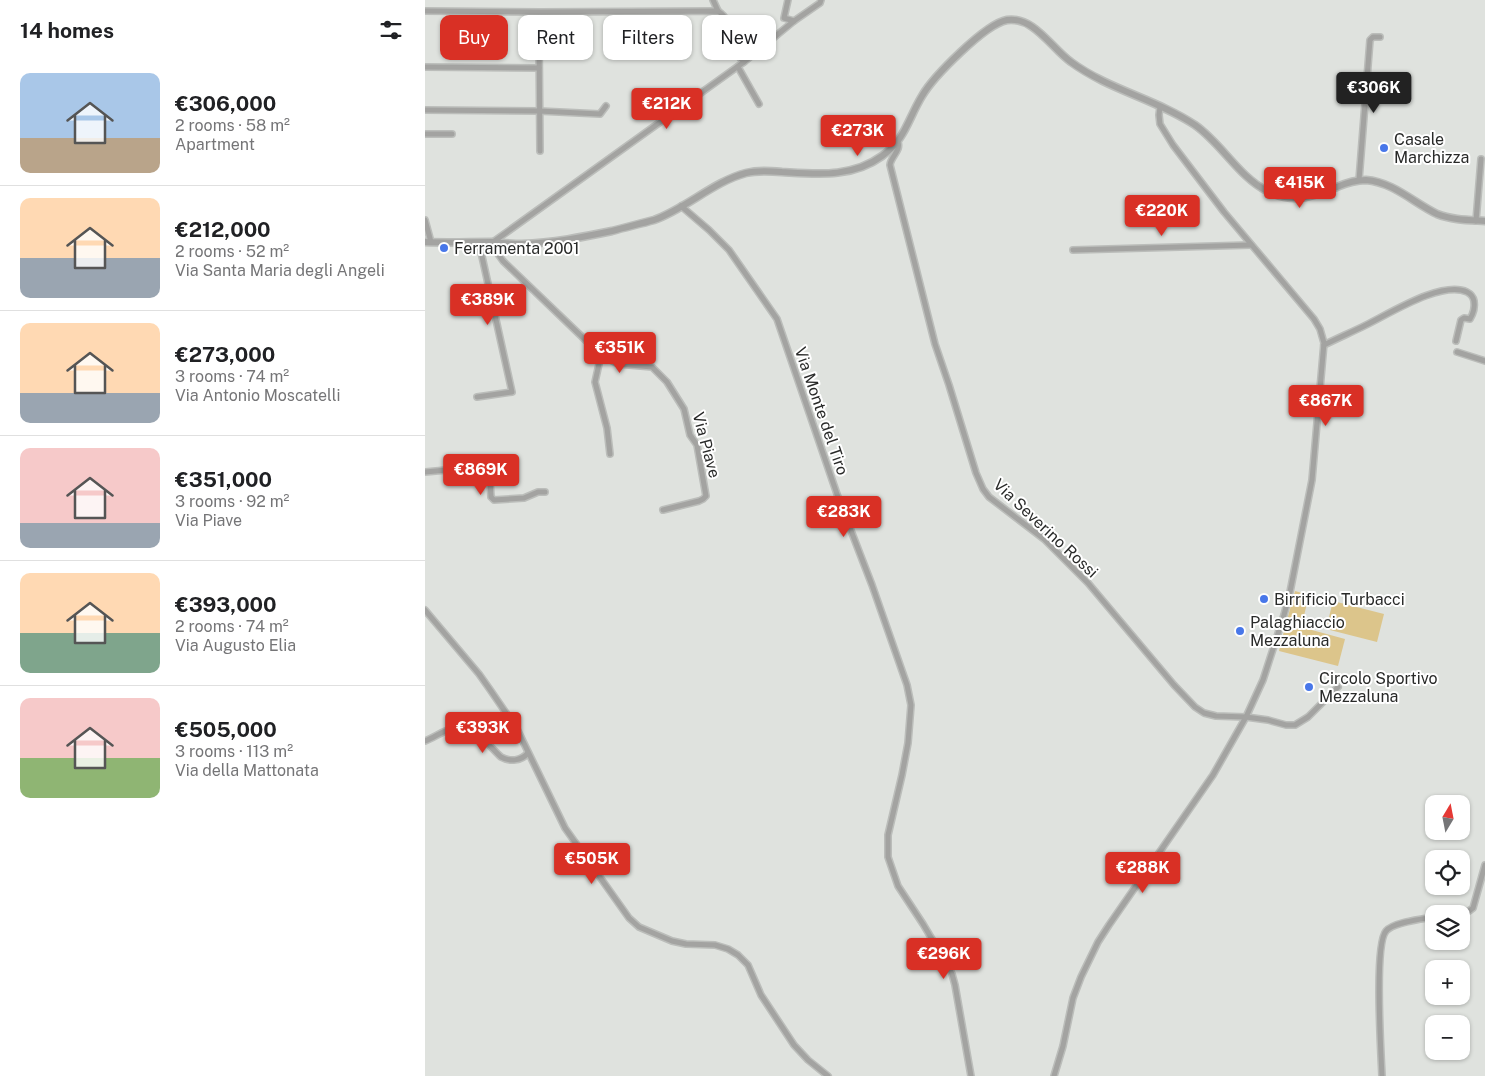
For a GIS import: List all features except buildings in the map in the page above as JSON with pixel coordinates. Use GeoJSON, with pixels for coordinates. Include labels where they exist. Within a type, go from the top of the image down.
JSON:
{"type":"FeatureCollection","features":[{"type":"Feature","properties":{"kind":"street"},"geometry":{"type":"LineString","coordinates":[[713,0],[718,11]]}},
{"type":"Feature","properties":{"kind":"street"},"geometry":{"type":"LineString","coordinates":[[789,0],[784,18],[794,21]]}},
{"type":"Feature","properties":{"kind":"street"},"geometry":{"type":"LineString","coordinates":[[493,242],[738,67],[794,21],[821,2],[821,0]]}},
{"type":"Feature","properties":{"kind":"street"},"geometry":{"type":"LineString","coordinates":[[425,11],[718,11],[725,15],[732,48],[744,62]]}},
{"type":"Feature","properties":{"kind":"street"},"geometry":{"type":"LineString","coordinates":[[425,220],[428,242],[540,243],[592,235],[654,220],[729,180],[748,172],[831,174],[858,169],[882,156],[897,142],[908,126],[921,98],[936,76],[987,31],[1005,20],[1019,21],[1031,26],[1045,36],[1061,54],[1075,65],[1104,82],[1160,107],[1199,128],[1250,179],[1273,193],[1290,198],[1306,198],[1359,180],[1373,181],[1389,187],[1444,216],[1485,221]]}},
{"type":"Feature","properties":{"kind":"street"},"geometry":{"type":"LineString","coordinates":[[1359,180],[1370,40],[1380,37]]}},
{"type":"Feature","properties":{"kind":"street"},"geometry":{"type":"LineString","coordinates":[[539,60],[540,151]]}},
{"type":"Feature","properties":{"kind":"street"},"geometry":{"type":"LineString","coordinates":[[425,67],[539,68]]}},
{"type":"Feature","properties":{"kind":"street"},"geometry":{"type":"LineString","coordinates":[[738,67],[759,104]]}},
{"type":"Feature","properties":{"kind":"street"},"geometry":{"type":"LineString","coordinates":[[425,110],[539,111],[600,114],[606,106]]}},
{"type":"Feature","properties":{"kind":"street"},"geometry":{"type":"LineString","coordinates":[[1054,1076],[1063,1046],[1073,998],[1098,942],[1213,775],[1263,680],[1290,592],[1312,480],[1324,345],[1321,331],[1314,319],[1188,166],[1164,132],[1160,121],[1160,107]]}},
{"type":"Feature","properties":{"kind":"street"},"geometry":{"type":"LineString","coordinates":[[425,134],[452,134]]}},
{"type":"Feature","properties":{"kind":"street","name":"Via Severino Rossi"},"geometry":{"type":"LineString","coordinates":[[897,142],[898,149],[890,164],[935,344],[975,469],[983,489],[989,497],[1048,543],[1082,577],[1101,597],[1174,686],[1195,707],[1204,713],[1215,716],[1268,720],[1286,726],[1295,725],[1308,717],[1338,687]]}},
{"type":"Feature","properties":{"kind":"street"},"geometry":{"type":"LineString","coordinates":[[1476,221],[1481,159]]}},
{"type":"Feature","properties":{"kind":"street","name":"Via Monte del Tiro"},"geometry":{"type":"LineString","coordinates":[[681,206],[729,250],[777,319],[838,497],[872,585],[907,685],[911,705],[909,736],[888,835],[888,857],[898,886],[952,974],[971,1076]]}},
{"type":"Feature","properties":{"kind":"street","name":"Via Piave"},"geometry":{"type":"LineString","coordinates":[[493,242],[499,257],[505,264],[601,355],[618,364],[652,367],[667,382],[684,409],[690,435],[697,445],[706,496],[703,500],[663,510]]}},
{"type":"Feature","properties":{"kind":"street"},"geometry":{"type":"LineString","coordinates":[[477,397],[513,392],[479,243]]}},
{"type":"Feature","properties":{"kind":"street"},"geometry":{"type":"LineString","coordinates":[[1073,250],[1251,244]]}},
{"type":"Feature","properties":{"kind":"street"},"geometry":{"type":"LineString","coordinates":[[1324,345],[1418,298],[1437,292],[1455,290],[1471,294],[1474,302],[1471,318],[1461,320],[1455,342]]}},
{"type":"Feature","properties":{"kind":"street"},"geometry":{"type":"LineString","coordinates":[[1457,352],[1485,360]]}},
{"type":"Feature","properties":{"kind":"street"},"geometry":{"type":"LineString","coordinates":[[601,355],[595,382],[607,428],[610,454]]}},
{"type":"Feature","properties":{"kind":"street"},"geometry":{"type":"LineString","coordinates":[[425,472],[489,466],[491,497],[494,500],[524,498],[538,492],[545,492]]}},
{"type":"Feature","properties":{"kind":"street"},"geometry":{"type":"LineString","coordinates":[[425,610],[479,674],[517,729],[565,828],[630,920],[639,927],[672,941],[686,944],[712,945],[728,949],[738,955],[748,965],[761,995],[794,1045],[805,1058],[828,1076]]}},
{"type":"Feature","properties":{"kind":"street"},"geometry":{"type":"LineString","coordinates":[[425,741],[454,728],[465,727],[476,733],[502,758],[516,760],[528,753]]}},
{"type":"Feature","properties":{"kind":"street"},"geometry":{"type":"LineString","coordinates":[[1470,910],[1473,908],[1485,865]]}},
{"type":"Feature","properties":{"kind":"street"},"geometry":{"type":"LineString","coordinates":[[1382,1076],[1379,986],[1384,935],[1389,928],[1396,925],[1425,919]]}},
{"type":"Feature","properties":{"kind":"shaded area"},"geometry":{"type":"Polygon","coordinates":[[[1295,591],[1309,595],[1302,624],[1287,620],[1295,591]]]}},
{"type":"Feature","properties":{"kind":"shaded area"},"geometry":{"type":"Polygon","coordinates":[[[1333,601],[1384,614],[1377,642],[1326,629],[1333,601]]]}},
{"type":"Feature","properties":{"kind":"shaded area"},"geometry":{"type":"Polygon","coordinates":[[[1286,623],[1345,639],[1338,666],[1279,651],[1286,623]]]}},
{"type":"Feature","properties":{"kind":"place","name":"Casale Marchizza"},"geometry":{"type":"Point","coordinates":[1384,148]}},
{"type":"Feature","properties":{"kind":"place","name":"Ferramenta 2001"},"geometry":{"type":"Point","coordinates":[444,248]}},
{"type":"Feature","properties":{"kind":"place","name":"Birrificio Turbacci"},"geometry":{"type":"Point","coordinates":[1264,599]}},
{"type":"Feature","properties":{"kind":"place","name":"Palaghiaccio Mezzaluna"},"geometry":{"type":"Point","coordinates":[1240,631]}},
{"type":"Feature","properties":{"kind":"place","name":"Circolo Sportivo Mezzaluna"},"geometry":{"type":"Point","coordinates":[1309,687]}}]}
